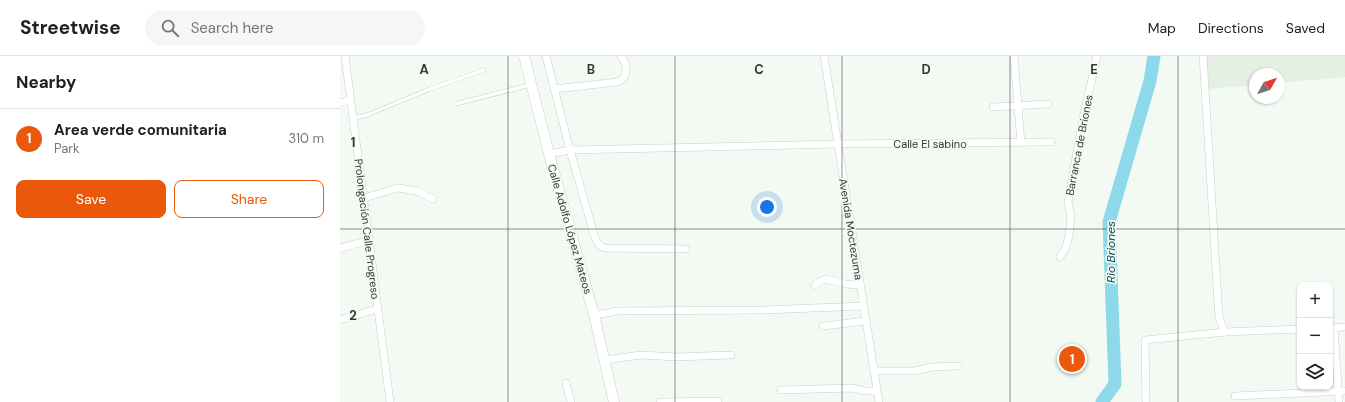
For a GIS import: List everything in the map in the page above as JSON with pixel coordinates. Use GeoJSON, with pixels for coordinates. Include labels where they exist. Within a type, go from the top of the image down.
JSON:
{"type":"FeatureCollection","features":[{"type":"Feature","properties":{"kind":"main road","name":"Calle Adolfo López Mateos"},"geometry":{"type":"LineString","coordinates":[[524,56],[549,154],[594,315],[614,402]]}},
{"type":"Feature","properties":{"kind":"street","name":"Prolongación Calle Progreso"},"geometry":{"type":"LineString","coordinates":[[345,56],[390,402]]}},
{"type":"Feature","properties":{"kind":"street"},"geometry":{"type":"LineString","coordinates":[[546,56],[570,150],[596,238],[600,246],[605,248],[686,249]]}},
{"type":"Feature","properties":{"kind":"street"},"geometry":{"type":"LineString","coordinates":[[554,89],[618,82],[623,79],[626,74],[624,59],[621,56]]}},
{"type":"Feature","properties":{"kind":"street","name":"Avenida Moctezuma"},"geometry":{"type":"LineString","coordinates":[[824,56],[879,402]]}},
{"type":"Feature","properties":{"kind":"street"},"geometry":{"type":"LineString","coordinates":[[1014,56],[1021,143]]}},
{"type":"Feature","properties":{"kind":"street","name":"Barranca de Briones"},"geometry":{"type":"LineString","coordinates":[[1060,257],[1066,247],[1069,235],[1071,217],[1068,202],[1082,122],[1097,56]]}},
{"type":"Feature","properties":{"kind":"street"},"geometry":{"type":"LineString","coordinates":[[1203,56],[1219,318],[1225,332]]}},
{"type":"Feature","properties":{"kind":"street"},"geometry":{"type":"LineString","coordinates":[[340,103],[351,100]]}},
{"type":"Feature","properties":{"kind":"street"},"geometry":{"type":"LineString","coordinates":[[993,107],[1048,104]]}},
{"type":"Feature","properties":{"kind":"street","name":"Calle El sabino"},"geometry":{"type":"LineString","coordinates":[[549,154],[570,150],[838,144],[1051,142]]}},
{"type":"Feature","properties":{"kind":"street"},"geometry":{"type":"LineString","coordinates":[[364,198],[398,188],[417,191],[433,199]]}},
{"type":"Feature","properties":{"kind":"street"},"geometry":{"type":"LineString","coordinates":[[340,248],[370,240]]}},
{"type":"Feature","properties":{"kind":"street"},"geometry":{"type":"LineString","coordinates":[[815,286],[820,281],[826,279],[845,284],[860,285]]}},
{"type":"Feature","properties":{"kind":"street"},"geometry":{"type":"LineString","coordinates":[[594,315],[618,311],[763,310],[864,306]]}},
{"type":"Feature","properties":{"kind":"street"},"geometry":{"type":"LineString","coordinates":[[340,320],[377,309]]}},
{"type":"Feature","properties":{"kind":"street"},"geometry":{"type":"LineString","coordinates":[[823,326],[866,321]]}},
{"type":"Feature","properties":{"kind":"street"},"geometry":{"type":"LineString","coordinates":[[1333,328],[1345,327]]}},
{"type":"Feature","properties":{"kind":"street"},"geometry":{"type":"LineString","coordinates":[[1146,402],[1145,340],[1225,332],[1297,329]]}},
{"type":"Feature","properties":{"kind":"street"},"geometry":{"type":"LineString","coordinates":[[1333,334],[1342,392],[1339,402]]}},
{"type":"Feature","properties":{"kind":"street"},"geometry":{"type":"LineString","coordinates":[[605,360],[641,355],[676,357],[731,355]]}},
{"type":"Feature","properties":{"kind":"street"},"geometry":{"type":"LineString","coordinates":[[874,371],[914,371],[932,367],[958,366]]}},
{"type":"Feature","properties":{"kind":"street"},"geometry":{"type":"LineString","coordinates":[[566,382],[571,402]]}},
{"type":"Feature","properties":{"kind":"street"},"geometry":{"type":"LineString","coordinates":[[781,390],[852,388],[865,391],[877,391]]}},
{"type":"Feature","properties":{"kind":"street"},"geometry":{"type":"LineString","coordinates":[[1235,396],[1342,392]]}},
{"type":"Feature","properties":{"kind":"street"},"geometry":{"type":"LineString","coordinates":[[660,402],[718,401]]}},
{"type":"Feature","properties":{"kind":"lane"},"geometry":{"type":"LineString","coordinates":[[352,118],[367,115],[430,89],[484,70]]}},
{"type":"Feature","properties":{"kind":"lane"},"geometry":{"type":"LineString","coordinates":[[455,104],[532,84]]}},
{"type":"Feature","properties":{"kind":"shaded area"},"geometry":{"type":"Polygon","coordinates":[[[1206,56],[1345,56],[1345,77],[1285,82],[1285,68],[1249,68],[1249,86],[1208,89],[1206,56]]]}},
{"type":"Feature","properties":{"kind":"waterway","name":"Rio Briones"},"geometry":{"type":"LineString","coordinates":[[1102,402],[1115,384],[1109,222],[1150,81],[1154,56]]}},
{"type":"Feature","properties":{"kind":"place","name":"Area verde comunitaria"},"geometry":{"type":"Point","coordinates":[1072,359]}}]}
